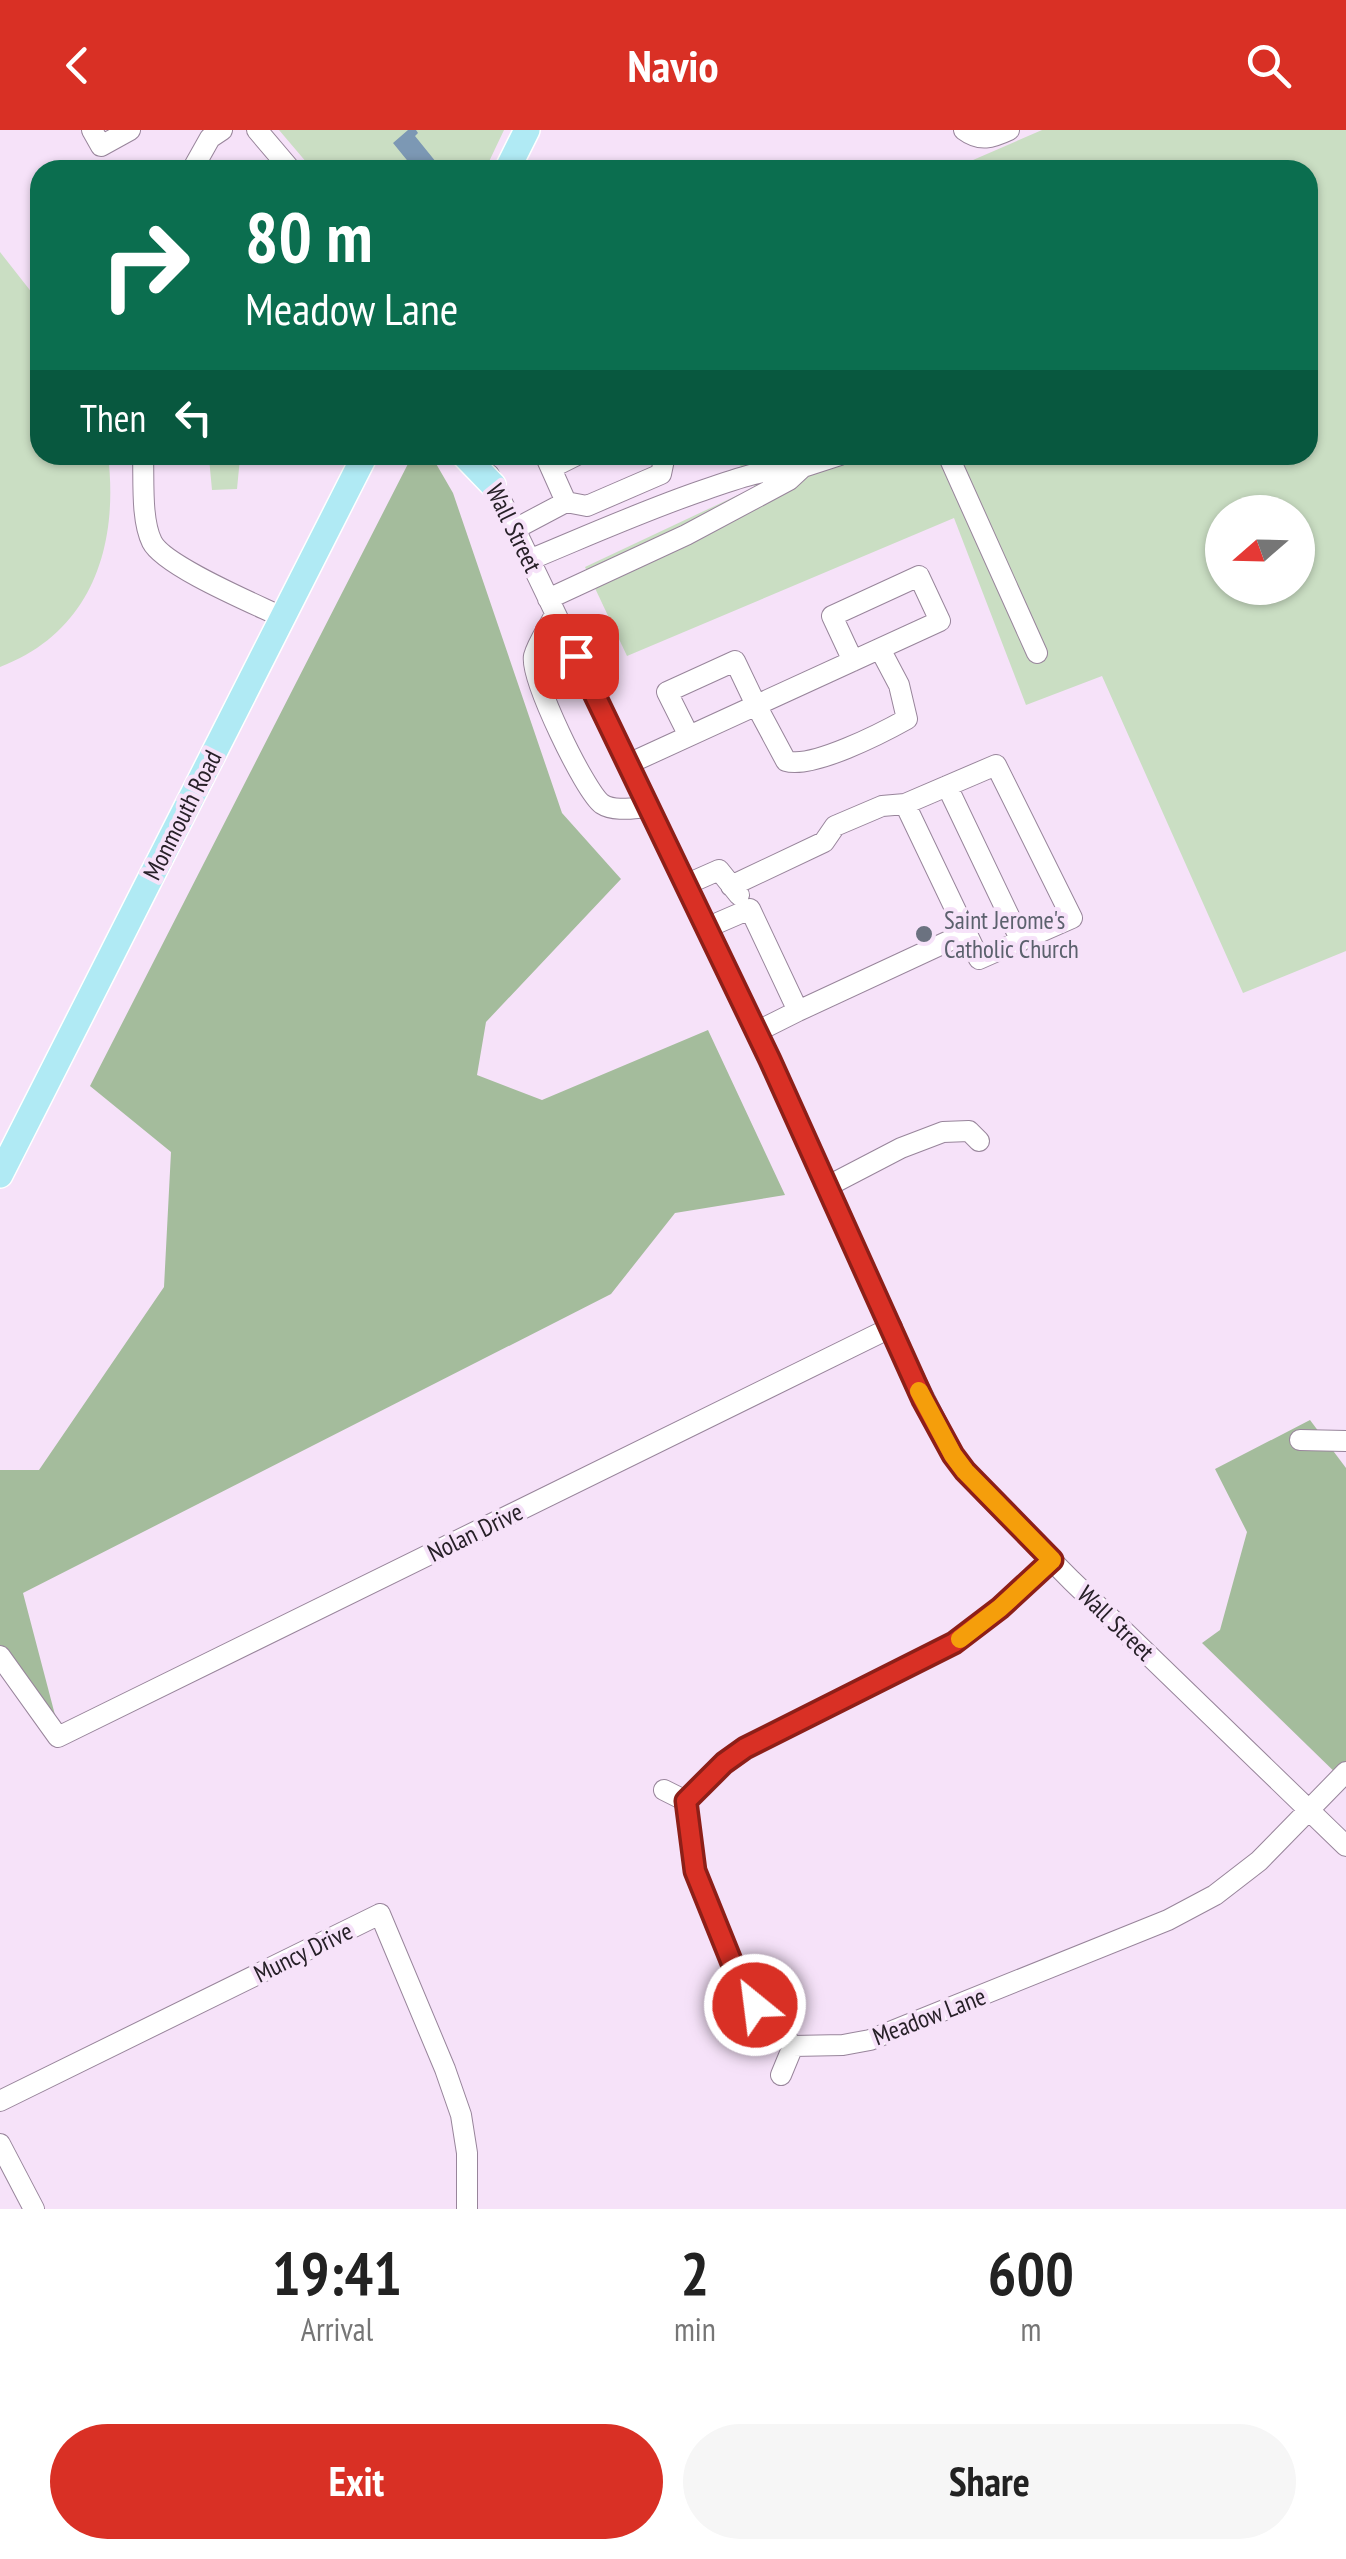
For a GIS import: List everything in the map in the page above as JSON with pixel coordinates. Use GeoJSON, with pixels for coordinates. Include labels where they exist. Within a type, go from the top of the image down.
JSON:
{"type":"FeatureCollection","features":[{"type":"Feature","properties":{"kind":"main road"},"geometry":{"type":"LineString","coordinates":[[512,160],[527,130]]}},
{"type":"Feature","properties":{"kind":"main road","name":"Monmouth Road"},"geometry":{"type":"LineString","coordinates":[[0,1175],[360,465]]}},
{"type":"Feature","properties":{"kind":"main road"},"geometry":{"type":"LineString","coordinates":[[474,465],[493,485]]}},
{"type":"Feature","properties":{"kind":"street"},"geometry":{"type":"LineString","coordinates":[[92,130],[101,146],[130,130]]}},
{"type":"Feature","properties":{"kind":"street"},"geometry":{"type":"LineString","coordinates":[[198,160],[210,138],[222,130]]}},
{"type":"Feature","properties":{"kind":"street"},"geometry":{"type":"LineString","coordinates":[[257,130],[282,160]]}},
{"type":"Feature","properties":{"kind":"street"},"geometry":{"type":"LineString","coordinates":[[964,130],[985,139],[1009,130]]}},
{"type":"Feature","properties":{"kind":"street"},"geometry":{"type":"LineString","coordinates":[[143,465],[146,521],[155,548],[188,570],[282,617]]}},
{"type":"Feature","properties":{"kind":"street","name":"Wall Street"},"geometry":{"type":"LineString","coordinates":[[484,465],[756,1032],[923,1400],[953,1455],[1052,1560],[1346,1846]]}},
{"type":"Feature","properties":{"kind":"street"},"geometry":{"type":"LineString","coordinates":[[549,465],[566,502]]}},
{"type":"Feature","properties":{"kind":"street"},"geometry":{"type":"LineString","coordinates":[[514,530],[566,502],[587,506],[661,474],[662,465]]}},
{"type":"Feature","properties":{"kind":"street"},"geometry":{"type":"LineString","coordinates":[[529,560],[667,502],[732,480],[774,468],[812,465]]}},
{"type":"Feature","properties":{"kind":"street"},"geometry":{"type":"LineString","coordinates":[[952,465],[1037,653]]}},
{"type":"Feature","properties":{"kind":"street"},"geometry":{"type":"LineString","coordinates":[[648,808],[613,808],[598,802],[559,733],[534,665],[552,607],[789,480],[803,468]]}},
{"type":"Feature","properties":{"kind":"street"},"geometry":{"type":"LineString","coordinates":[[628,764],[756,706],[854,661],[880,649],[940,621],[919,576],[832,616],[854,661]]}},
{"type":"Feature","properties":{"kind":"street"},"geometry":{"type":"LineString","coordinates":[[689,736],[667,692],[734,660],[786,761],[798,764],[885,732],[907,719],[900,685],[880,649]]}},
{"type":"Feature","properties":{"kind":"street"},"geometry":{"type":"LineString","coordinates":[[731,886],[824,842],[835,826],[882,806],[905,804],[996,765],[1072,918],[979,959],[905,804]]}},
{"type":"Feature","properties":{"kind":"street"},"geometry":{"type":"LineString","coordinates":[[947,786],[1021,941]]}},
{"type":"Feature","properties":{"kind":"street"},"geometry":{"type":"LineString","coordinates":[[685,884],[719,870],[750,908],[798,1011]]}},
{"type":"Feature","properties":{"kind":"street"},"geometry":{"type":"LineString","coordinates":[[706,928],[750,908]]}},
{"type":"Feature","properties":{"kind":"street"},"geometry":{"type":"LineString","coordinates":[[756,1032],[966,933]]}},
{"type":"Feature","properties":{"kind":"street"},"geometry":{"type":"LineString","coordinates":[[828,1186],[900,1148],[943,1132],[969,1131],[979,1141]]}},
{"type":"Feature","properties":{"kind":"street","name":"Nolan Drive"},"geometry":{"type":"LineString","coordinates":[[0,1656],[58,1737],[892,1327]]}},
{"type":"Feature","properties":{"kind":"street"},"geometry":{"type":"LineString","coordinates":[[1300,1440],[1346,1442]]}},
{"type":"Feature","properties":{"kind":"street"},"geometry":{"type":"LineString","coordinates":[[686,1801],[745,1748],[954,1643],[1000,1608],[1052,1560]]}},
{"type":"Feature","properties":{"kind":"street","name":"Meadow Lane"},"geometry":{"type":"LineString","coordinates":[[793,2046],[870,2040],[1168,1920],[1215,1895],[1259,1861],[1346,1772]]}},
{"type":"Feature","properties":{"kind":"street"},"geometry":{"type":"LineString","coordinates":[[664,1790],[686,1801]]}},
{"type":"Feature","properties":{"kind":"street"},"geometry":{"type":"LineString","coordinates":[[686,1801],[695,1871],[736,1973],[755,2005],[793,2046],[781,2075]]}},
{"type":"Feature","properties":{"kind":"street"},"geometry":{"type":"LineString","coordinates":[[380,1914],[387,1892]]}},
{"type":"Feature","properties":{"kind":"street","name":"Muncy Drive"},"geometry":{"type":"LineString","coordinates":[[0,2100],[380,1914],[461,2116],[467,2153],[468,2209]]}},
{"type":"Feature","properties":{"kind":"street"},"geometry":{"type":"LineString","coordinates":[[0,2144],[34,2209]]}},
{"type":"Feature","properties":{"kind":"green space"},"geometry":{"type":"Polygon","coordinates":[[[279,130],[504,130],[490,160],[304,160],[279,130]]]}},
{"type":"Feature","properties":{"kind":"green space"},"geometry":{"type":"Polygon","coordinates":[[[1042,130],[1346,130],[1346,951],[1243,993],[1102,676],[1026,705],[954,518],[627,656],[585,567],[755,487],[740,465],[1318,465],[1318,160],[973,160],[1042,130]]]}},
{"type":"Feature","properties":{"kind":"green space"},"geometry":{"type":"Polygon","coordinates":[[[0,252],[30,290],[30,465],[109,465],[110,489],[103,553],[78,609],[32,652],[0,667],[0,252]]]}},
{"type":"Feature","properties":{"kind":"green space"},"geometry":{"type":"Polygon","coordinates":[[[210,465],[239,465],[237,489],[212,490],[210,465]]]}},
{"type":"Feature","properties":{"kind":"green space"},"geometry":{"type":"Polygon","coordinates":[[[407,465],[437,465],[453,493],[562,813],[621,879],[486,1022],[477,1075],[542,1100],[708,1030],[785,1195],[675,1213],[611,1294],[23,1593],[60,1734],[0,1649],[0,1470],[39,1470],[164,1287],[171,1152],[90,1086],[407,465]]]}},
{"type":"Feature","properties":{"kind":"green space"},"geometry":{"type":"Polygon","coordinates":[[[1310,1420],[1346,1468],[1346,1783],[1202,1643],[1220,1630],[1247,1532],[1215,1469],[1310,1420]]]}},
{"type":"Feature","properties":{"kind":"water"},"geometry":{"type":"Polygon","coordinates":[[[408,130],[416,130],[415,136],[434,160],[407,160],[393,143],[408,130]]]}},
{"type":"Feature","properties":{"kind":"slow traffic"},"geometry":{"type":"LineString","coordinates":[[919,1391],[965,1471],[1052,1560],[960,1639]]}},
{"type":"Feature","properties":{"kind":"place","name":"Saint Jerome's Catholic Church"},"geometry":{"type":"Point","coordinates":[924,934]}},
{"type":"Feature","properties":{"kind":"route"},"geometry":{"type":"LineString","coordinates":[[576,656],[770,1060],[923,1400],[965,1471],[1052,1560],[1000,1608],[954,1643],[745,1748],[686,1801],[695,1871],[736,1973],[755,2005]]}}]}
